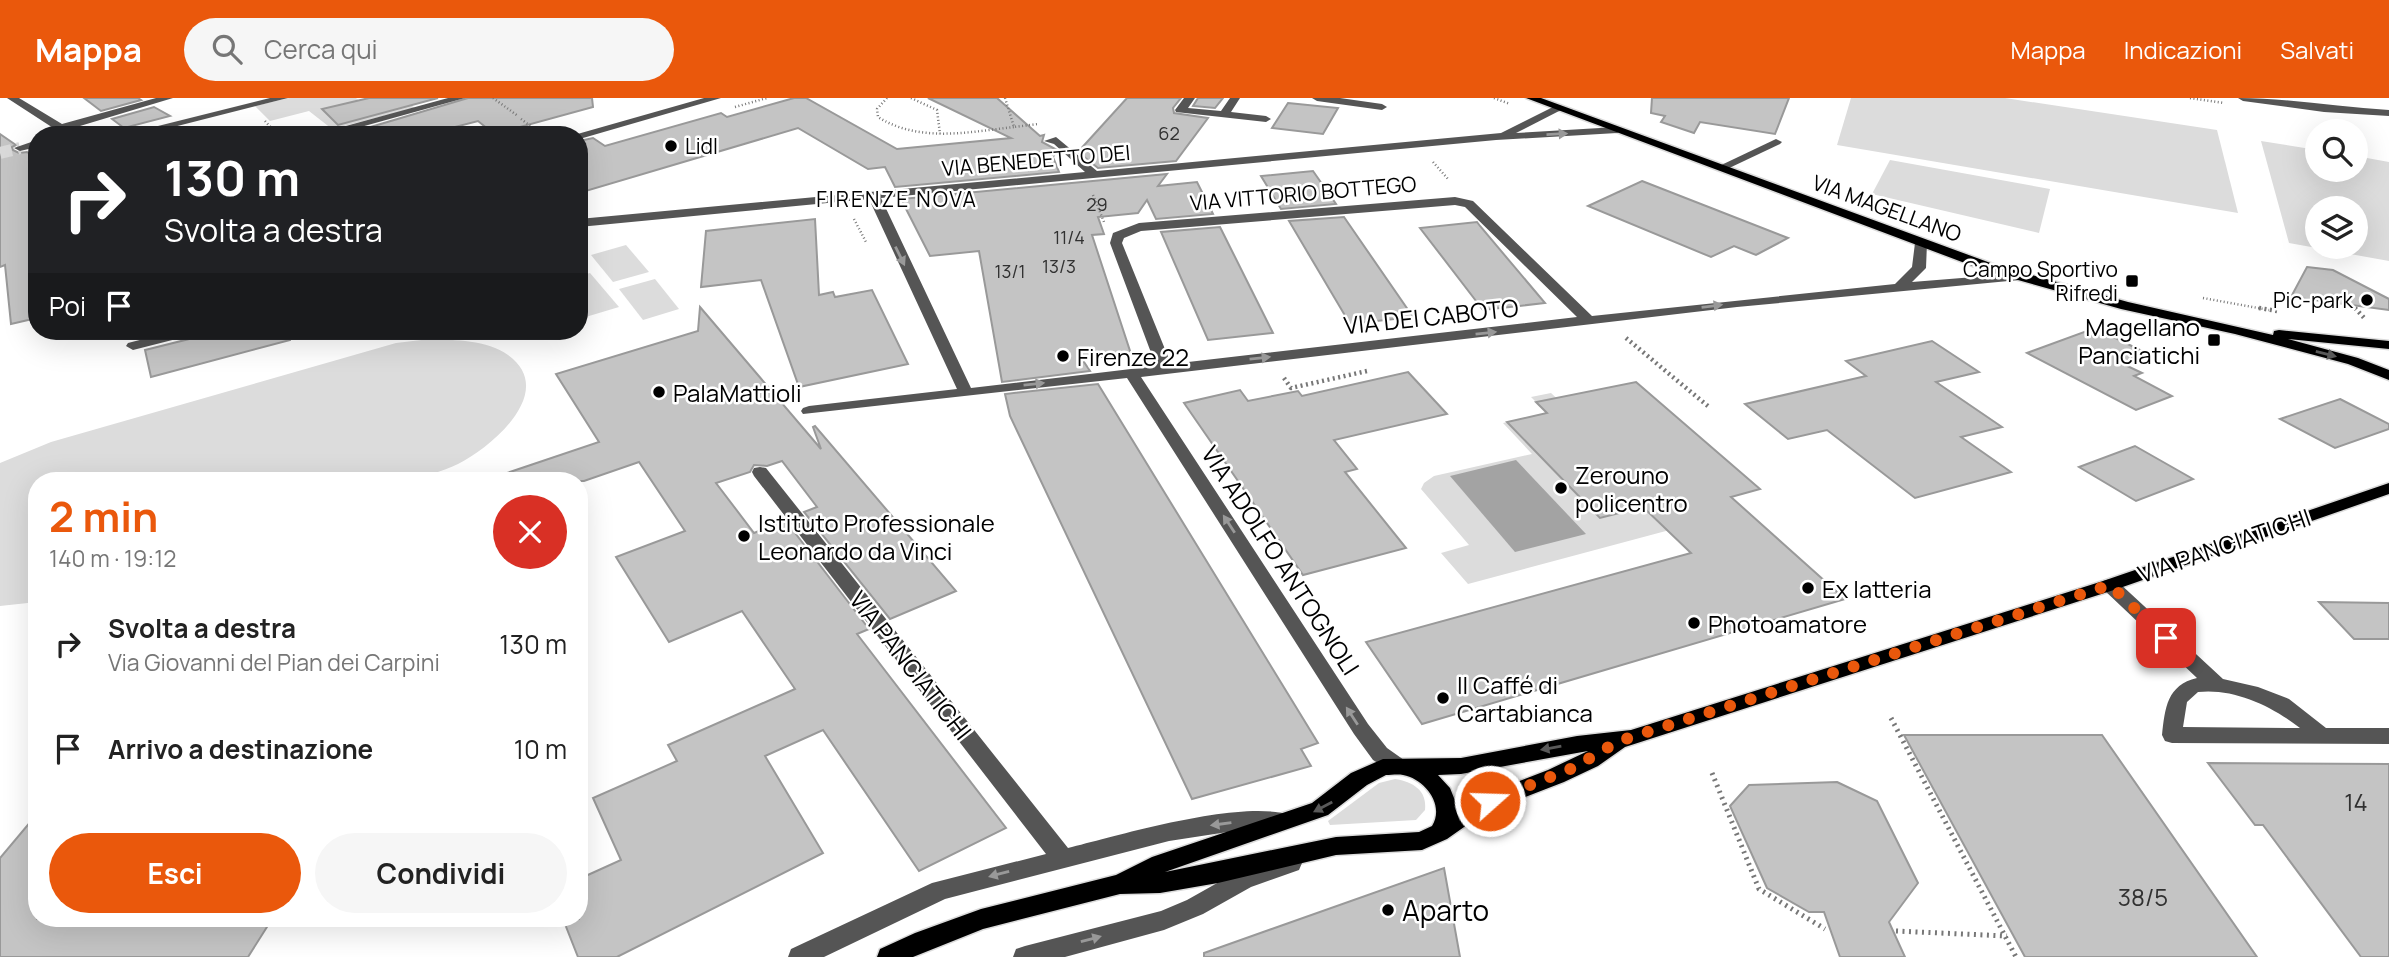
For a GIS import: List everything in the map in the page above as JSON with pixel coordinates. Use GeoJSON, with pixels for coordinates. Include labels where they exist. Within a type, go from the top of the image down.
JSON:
{"type":"FeatureCollection","features":[{"type":"Feature","properties":{"kind":"main road","name":"VIA MAGELLANO"},"geometry":{"type":"LineString","coordinates":[[1531,98],[1921,243],[2019,276],[2126,306],[2237,330],[2389,373]]}},
{"type":"Feature","properties":{"kind":"main road","name":"VIA MAGELLANO"},"geometry":{"type":"LineString","coordinates":[[2237,330],[2389,346]]}},
{"type":"Feature","properties":{"kind":"main road"},"geometry":{"type":"LineString","coordinates":[[2389,346],[2381,356],[2389,373]]}},
{"type":"Feature","properties":{"kind":"main road","name":"VIA PANCIATICHI"},"geometry":{"type":"LineString","coordinates":[[1289,821],[1332,803],[1366,774],[1383,767],[1461,766],[1577,744],[1619,741],[2110,585],[2389,488]]}},
{"type":"Feature","properties":{"kind":"main road","name":"VIA PANCIATICHI"},"geometry":{"type":"LineString","coordinates":[[1336,846],[1412,842],[1439,834],[1476,807],[1556,776],[1590,760],[1619,741]]}},
{"type":"Feature","properties":{"kind":"main road"},"geometry":{"type":"LineString","coordinates":[[1396,766],[1423,774],[1440,790],[1448,808],[1446,821],[1439,834]]}},
{"type":"Feature","properties":{"kind":"main road"},"geometry":{"type":"LineString","coordinates":[[1120,884],[1160,864],[1289,821]]}},
{"type":"Feature","properties":{"kind":"main road"},"geometry":{"type":"LineString","coordinates":[[890,957],[924,940],[1004,912],[1120,884],[1160,883],[1218,873],[1336,846]]}},
{"type":"Feature","properties":{"kind":"street"},"geometry":{"type":"LineString","coordinates":[[12,98],[56,126]]}},
{"type":"Feature","properties":{"kind":"street"},"geometry":{"type":"LineString","coordinates":[[87,126],[168,98]]}},
{"type":"Feature","properties":{"kind":"street"},"geometry":{"type":"LineString","coordinates":[[165,126],[283,98]]}},
{"type":"Feature","properties":{"kind":"street"},"geometry":{"type":"LineString","coordinates":[[353,126],[460,98]]}},
{"type":"Feature","properties":{"kind":"street"},"geometry":{"type":"LineString","coordinates":[[588,134],[716,98]]}},
{"type":"Feature","properties":{"kind":"street"},"geometry":{"type":"LineString","coordinates":[[1190,98],[1180,110],[1266,119]]}},
{"type":"Feature","properties":{"kind":"street"},"geometry":{"type":"LineString","coordinates":[[1224,115],[1236,98]]}},
{"type":"Feature","properties":{"kind":"street"},"geometry":{"type":"LineString","coordinates":[[1317,98],[1382,107]]}},
{"type":"Feature","properties":{"kind":"street"},"geometry":{"type":"LineString","coordinates":[[2243,98],[2384,113],[2389,122]]}},
{"type":"Feature","properties":{"kind":"street"},"geometry":{"type":"LineString","coordinates":[[2298,98],[2389,104]]}},
{"type":"Feature","properties":{"kind":"street"},"geometry":{"type":"LineString","coordinates":[[2348,102],[2361,111]]}},
{"type":"Feature","properties":{"kind":"street","name":"VIA BENEDETTO DEI"},"geometry":{"type":"LineString","coordinates":[[1496,137],[1557,108]]}},
{"type":"Feature","properties":{"kind":"street","name":"VIA BENEDETTO DEI"},"geometry":{"type":"LineString","coordinates":[[588,222],[1496,137],[1617,130]]}},
{"type":"Feature","properties":{"kind":"street"},"geometry":{"type":"LineString","coordinates":[[1050,141],[1056,140],[1094,174]]}},
{"type":"Feature","properties":{"kind":"street"},"geometry":{"type":"LineString","coordinates":[[1721,168],[1776,142]]}},
{"type":"Feature","properties":{"kind":"street"},"geometry":{"type":"LineString","coordinates":[[20,148],[28,146]]}},
{"type":"Feature","properties":{"kind":"street"},"geometry":{"type":"LineString","coordinates":[[873,194],[880,214],[966,391]]}},
{"type":"Feature","properties":{"kind":"street","name":"VIA VITTORIO BOTTEGO"},"geometry":{"type":"LineString","coordinates":[[1118,236],[1139,226],[1442,200],[1469,204]]}},
{"type":"Feature","properties":{"kind":"street"},"geometry":{"type":"LineString","coordinates":[[1469,204],[1589,321]]}},
{"type":"Feature","properties":{"kind":"street"},"geometry":{"type":"LineString","coordinates":[[1118,236],[1116,243],[1166,369]]}},
{"type":"Feature","properties":{"kind":"street"},"geometry":{"type":"LineString","coordinates":[[1900,286],[1919,268],[1922,257],[1921,243]]}},
{"type":"Feature","properties":{"kind":"street","name":"VIA DEI CABOTO"},"geometry":{"type":"LineString","coordinates":[[809,411],[1900,286],[2019,276]]}},
{"type":"Feature","properties":{"kind":"street"},"geometry":{"type":"LineString","coordinates":[[132,346],[156,340]]}},
{"type":"Feature","properties":{"kind":"street","name":"VIA ADOLFO ANTOGNOLI"},"geometry":{"type":"LineString","coordinates":[[1131,373],[1360,729],[1380,754],[1396,766]]}},
{"type":"Feature","properties":{"kind":"street","name":"VIA PANCIATICHI"},"geometry":{"type":"LineString","coordinates":[[760,472],[1062,857]]}},
{"type":"Feature","properties":{"kind":"street"},"geometry":{"type":"LineString","coordinates":[[2110,585],[2217,685]]}},
{"type":"Feature","properties":{"kind":"street"},"geometry":{"type":"LineString","coordinates":[[2321,736],[2306,719],[2278,701],[2217,685],[2188,686],[2182,691],[2177,701],[2172,735],[2321,736],[2389,736]]}},
{"type":"Feature","properties":{"kind":"street","name":"VIA PANCIATICHI"},"geometry":{"type":"LineString","coordinates":[[800,957],[940,890],[1169,832],[1247,820],[1289,821]]}},
{"type":"Feature","properties":{"kind":"street","name":"VIA PANCIATICHI"},"geometry":{"type":"LineString","coordinates":[[1025,957],[1164,920],[1195,907],[1243,880],[1336,846]]}},
{"type":"Feature","properties":{"kind":"path"},"geometry":{"type":"LineString","coordinates":[[493,98],[530,126]]}},
{"type":"Feature","properties":{"kind":"path"},"geometry":{"type":"LineString","coordinates":[[887,98],[877,109],[878,117],[907,131],[940,134],[1014,127]]}},
{"type":"Feature","properties":{"kind":"path"},"geometry":{"type":"LineString","coordinates":[[911,98],[937,110],[940,134]]}},
{"type":"Feature","properties":{"kind":"path"},"geometry":{"type":"LineString","coordinates":[[1418,144],[1469,204]]}},
{"type":"Feature","properties":{"kind":"path"},"geometry":{"type":"LineString","coordinates":[[1090,188],[1108,233],[1118,236]]}},
{"type":"Feature","properties":{"kind":"path"},"geometry":{"type":"LineString","coordinates":[[2194,296],[2281,314],[2200,301]]}},
{"type":"Feature","properties":{"kind":"path"},"geometry":{"type":"LineString","coordinates":[[2353,306],[2368,323],[2356,321]]}},
{"type":"Feature","properties":{"kind":"path"},"geometry":{"type":"LineString","coordinates":[[1617,330],[1709,407]]}},
{"type":"Feature","properties":{"kind":"path"},"geometry":{"type":"LineString","coordinates":[[1891,718],[2016,957]]}},
{"type":"Feature","properties":{"kind":"path"},"geometry":{"type":"LineString","coordinates":[[1712,773],[1759,888],[1825,929]]}},
{"type":"Feature","properties":{"kind":"path"},"geometry":{"type":"LineString","coordinates":[[1895,931],[2007,936]]}},
{"type":"Feature","properties":{"kind":"shaded area"},"geometry":{"type":"Polygon","coordinates":[[[289,98],[356,98],[365,106],[400,98],[415,108],[344,126],[328,126],[309,111],[270,121],[255,106],[289,98]]]}},
{"type":"Feature","properties":{"kind":"shaded area"},"geometry":{"type":"Polygon","coordinates":[[[1851,98],[2005,98],[2217,130],[2238,213],[1837,145],[1851,98]]]}},
{"type":"Feature","properties":{"kind":"shaded area"},"geometry":{"type":"Polygon","coordinates":[[[2261,141],[2305,148],[2305,182],[2368,182],[2368,158],[2389,162],[2389,261],[2368,257],[2368,196],[2305,196],[2305,246],[2289,243],[2261,141]]]}},
{"type":"Feature","properties":{"kind":"shaded area"},"geometry":{"type":"Polygon","coordinates":[[[1890,160],[2050,189],[2039,233],[1872,194],[1890,160]]]}},
{"type":"Feature","properties":{"kind":"shaded area"},"geometry":{"type":"Polygon","coordinates":[[[626,245],[649,272],[613,282],[591,255],[626,245]]]}},
{"type":"Feature","properties":{"kind":"shaded area"},"geometry":{"type":"Polygon","coordinates":[[[590,273],[619,307],[588,316],[590,273]]]}},
{"type":"Feature","properties":{"kind":"shaded area"},"geometry":{"type":"Polygon","coordinates":[[[655,279],[679,309],[643,320],[619,289],[655,279]]]}},
{"type":"Feature","properties":{"kind":"shaded area"},"geometry":{"type":"Polygon","coordinates":[[[450,340],[471,342],[500,350],[522,369],[526,385],[523,401],[502,432],[487,445],[458,464],[436,472],[28,472],[28,603],[0,606],[0,463],[51,442],[396,343],[450,340]]]}},
{"type":"Feature","properties":{"kind":"shaded area","name":"Zerouno policentro"},"geometry":{"type":"Polygon","coordinates":[[[1551,393],[1692,524],[1468,584],[1441,553],[1469,545],[1421,489],[1424,483],[1434,476],[1532,454],[1503,423],[1547,413],[1531,397],[1551,393]]]}},
{"type":"Feature","properties":{"kind":"shaded area"},"geometry":{"type":"Polygon","coordinates":[[[1516,460],[1586,534],[1515,552],[1450,476],[1516,460]]]}},
{"type":"Feature","properties":{"kind":"shaded area"},"geometry":{"type":"Polygon","coordinates":[[[1395,779],[1418,788],[1424,797],[1425,810],[1416,820],[1330,825],[1328,821],[1379,783],[1395,779]]]}},
{"type":"Feature","properties":{"kind":"building"},"geometry":{"type":"Polygon","coordinates":[[[84,98],[138,98],[141,100],[101,111],[84,98]]]}},
{"type":"Feature","properties":{"kind":"building"},"geometry":{"type":"Polygon","coordinates":[[[369,98],[438,98],[338,125],[322,109],[369,98]]]}},
{"type":"Feature","properties":{"kind":"building"},"geometry":{"type":"Polygon","coordinates":[[[468,98],[592,98],[593,107],[523,126],[484,126],[478,121],[459,126],[374,126],[468,98]]]}},
{"type":"Feature","properties":{"kind":"building"},"geometry":{"type":"Polygon","coordinates":[[[794,98],[806,98],[897,149],[1011,138],[928,98],[997,98],[1040,136],[1044,135],[1042,142],[1057,150],[1053,157],[1059,172],[895,187],[885,167],[868,169],[798,128],[588,190],[588,139],[593,138],[605,146],[721,113],[727,117],[794,98]]]}},
{"type":"Feature","properties":{"kind":"building"},"geometry":{"type":"Polygon","coordinates":[[[1127,98],[1181,98],[1173,108],[1174,113],[1208,118],[1176,161],[1098,168],[1078,152],[1127,98]]]}},
{"type":"Feature","properties":{"kind":"building"},"geometry":{"type":"Polygon","coordinates":[[[1198,98],[1223,98],[1215,108],[1193,106],[1198,98]]]}},
{"type":"Feature","properties":{"kind":"building"},"geometry":{"type":"Polygon","coordinates":[[[1652,98],[1789,98],[1775,134],[1700,122],[1694,133],[1661,122],[1665,116],[1651,113],[1652,98]]]}},
{"type":"Feature","properties":{"kind":"building"},"geometry":{"type":"Polygon","coordinates":[[[1288,103],[1338,108],[1323,134],[1272,128],[1288,103]]]}},
{"type":"Feature","properties":{"kind":"building"},"geometry":{"type":"Polygon","coordinates":[[[154,107],[170,116],[132,126],[121,126],[112,119],[154,107]]]}},
{"type":"Feature","properties":{"kind":"building"},"geometry":{"type":"Polygon","coordinates":[[[0,134],[16,145],[12,147],[13,150],[28,153],[28,320],[11,324],[5,265],[0,267],[0,134]]]}},
{"type":"Feature","properties":{"kind":"building"},"geometry":{"type":"Polygon","coordinates":[[[1313,171],[1336,204],[1281,209],[1261,176],[1313,171]]]}},
{"type":"Feature","properties":{"kind":"building"},"geometry":{"type":"Polygon","coordinates":[[[1167,174],[1158,186],[1197,182],[1213,214],[1156,219],[1147,200],[1138,213],[1098,217],[1104,234],[1092,235],[1131,354],[1082,359],[1090,371],[1002,382],[979,251],[930,256],[901,199],[1167,174]]]}},
{"type":"Feature","properties":{"kind":"building"},"geometry":{"type":"Polygon","coordinates":[[[1642,181],[1788,238],[1756,255],[1734,246],[1711,257],[1588,206],[1642,181]]]}},
{"type":"Feature","properties":{"kind":"building"},"geometry":{"type":"Polygon","coordinates":[[[1344,217],[1413,317],[1350,324],[1289,221],[1344,217]]]}},
{"type":"Feature","properties":{"kind":"building"},"geometry":{"type":"Polygon","coordinates":[[[815,219],[819,295],[833,292],[835,297],[872,290],[908,364],[799,387],[761,280],[701,287],[706,231],[815,219]]]}},
{"type":"Feature","properties":{"kind":"building"},"geometry":{"type":"Polygon","coordinates":[[[1477,222],[1545,303],[1483,310],[1420,228],[1477,222]]]}},
{"type":"Feature","properties":{"kind":"building"},"geometry":{"type":"Polygon","coordinates":[[[1220,227],[1273,333],[1208,340],[1161,232],[1220,227]]]}},
{"type":"Feature","properties":{"kind":"building"},"geometry":{"type":"Polygon","coordinates":[[[2307,267],[2333,270],[2389,299],[2389,310],[2291,297],[2307,267]]]}},
{"type":"Feature","properties":{"kind":"building"},"geometry":{"type":"Polygon","coordinates":[[[700,307],[821,449],[813,427],[815,426],[956,591],[890,619],[804,512],[817,507],[782,461],[767,466],[754,465],[750,472],[716,483],[754,533],[785,520],[869,629],[857,634],[1006,828],[919,871],[823,730],[765,756],[823,853],[617,957],[578,957],[566,927],[588,927],[588,875],[621,860],[593,798],[677,761],[668,745],[795,689],[742,611],[669,642],[616,557],[685,531],[639,462],[588,480],[588,472],[510,472],[599,442],[556,374],[698,331],[700,307]]]}},
{"type":"Feature","properties":{"kind":"building"},"geometry":{"type":"Polygon","coordinates":[[[2095,328],[2146,353],[2121,363],[2142,373],[2134,376],[2172,396],[2136,410],[2027,353],[2095,328]]]}},
{"type":"Feature","properties":{"kind":"building"},"geometry":{"type":"Polygon","coordinates":[[[185,340],[290,340],[151,377],[145,350],[185,340]]]}},
{"type":"Feature","properties":{"kind":"building"},"geometry":{"type":"Polygon","coordinates":[[[1932,341],[1979,372],[1936,382],[2002,427],[1961,437],[2011,472],[1915,498],[1827,430],[1788,439],[1745,404],[1866,376],[1846,361],[1932,341]]]}},
{"type":"Feature","properties":{"kind":"building"},"geometry":{"type":"Polygon","coordinates":[[[1408,372],[1447,414],[1334,440],[1357,469],[1345,472],[1406,548],[1303,575],[1184,403],[1240,390],[1248,401],[1298,391],[1302,396],[1408,372]]]}},
{"type":"Feature","properties":{"kind":"building"},"geometry":{"type":"Polygon","coordinates":[[[1636,382],[1760,489],[1731,497],[1845,599],[1422,724],[1366,642],[1691,553],[1643,507],[1600,518],[1507,422],[1547,413],[1536,402],[1636,382]]]}},
{"type":"Feature","properties":{"kind":"building"},"geometry":{"type":"Polygon","coordinates":[[[1098,384],[1318,743],[1301,749],[1311,766],[1192,799],[1010,416],[1005,394],[1098,384]]]}},
{"type":"Feature","properties":{"kind":"building"},"geometry":{"type":"Polygon","coordinates":[[[2340,399],[2389,424],[2389,429],[2335,448],[2280,419],[2340,399]]]}},
{"type":"Feature","properties":{"kind":"building"},"geometry":{"type":"Polygon","coordinates":[[[2135,446],[2193,479],[2136,501],[2079,467],[2135,446]]]}},
{"type":"Feature","properties":{"kind":"building"},"geometry":{"type":"Polygon","coordinates":[[[2319,602],[2389,603],[2389,639],[2354,639],[2319,602]]]}},
{"type":"Feature","properties":{"kind":"building"},"geometry":{"type":"Polygon","coordinates":[[[1904,735],[2102,735],[2257,957],[2025,957],[1904,735]]]}},
{"type":"Feature","properties":{"kind":"building"},"geometry":{"type":"Polygon","coordinates":[[[2208,763],[2389,764],[2389,957],[2361,957],[2263,825],[2255,825],[2208,763]]]}},
{"type":"Feature","properties":{"kind":"building"},"geometry":{"type":"Polygon","coordinates":[[[1837,782],[1877,801],[1918,883],[1889,922],[1905,957],[1840,957],[1824,912],[1809,912],[1767,888],[1730,806],[1749,785],[1837,782]]]}},
{"type":"Feature","properties":{"kind":"building"},"geometry":{"type":"Polygon","coordinates":[[[28,825],[28,927],[267,927],[248,957],[0,957],[0,858],[28,825]]]}},
{"type":"Feature","properties":{"kind":"building","name":"Aparto"},"geometry":{"type":"Polygon","coordinates":[[[1444,868],[1460,957],[1204,957],[1204,953],[1444,868]]]}},
{"type":"Feature","properties":{"kind":"tunnel"},"geometry":{"type":"LineString","coordinates":[[0,153],[20,148]]}},
{"type":"Feature","properties":{"kind":"place","name":"Lidl"},"geometry":{"type":"Point","coordinates":[671,146]}},
{"type":"Feature","properties":{"kind":"place","name":"Campo Sportivo Rifredi"},"geometry":{"type":"Point","coordinates":[2132,281]}},
{"type":"Feature","properties":{"kind":"place","name":"Pic-park"},"geometry":{"type":"Point","coordinates":[2367,300]}},
{"type":"Feature","properties":{"kind":"place","name":"Magellano Panciatichi"},"geometry":{"type":"Point","coordinates":[2214,340]}},
{"type":"Feature","properties":{"kind":"place","name":"Firenze 22"},"geometry":{"type":"Point","coordinates":[1063,356]}},
{"type":"Feature","properties":{"kind":"place","name":"PalaMattioli"},"geometry":{"type":"Point","coordinates":[659,392]}},
{"type":"Feature","properties":{"kind":"place","name":"Zerouno policentro"},"geometry":{"type":"Point","coordinates":[1561,488]}},
{"type":"Feature","properties":{"kind":"place","name":"Istituto Professionale Leonardo da Vinci"},"geometry":{"type":"Point","coordinates":[744,536]}},
{"type":"Feature","properties":{"kind":"place","name":"Ex latteria"},"geometry":{"type":"Point","coordinates":[1808,588]}},
{"type":"Feature","properties":{"kind":"place","name":"Photoamatore"},"geometry":{"type":"Point","coordinates":[1694,623]}},
{"type":"Feature","properties":{"kind":"place","name":"Il Caffé di Cartabianca"},"geometry":{"type":"Point","coordinates":[1443,698]}},
{"type":"Feature","properties":{"kind":"place","name":"Aparto"},"geometry":{"type":"Point","coordinates":[1388,910]}},
{"type":"Feature","properties":{"kind":"district","name":"FIRENZE NOVA"},"geometry":{"type":"Point","coordinates":[897,199]}},
{"type":"Feature","properties":{"kind":"route"},"geometry":{"type":"LineString","coordinates":[[1490,801],[1556,776],[1590,760],[1619,741],[1702,717],[2110,585],[2166,638]]}}]}
